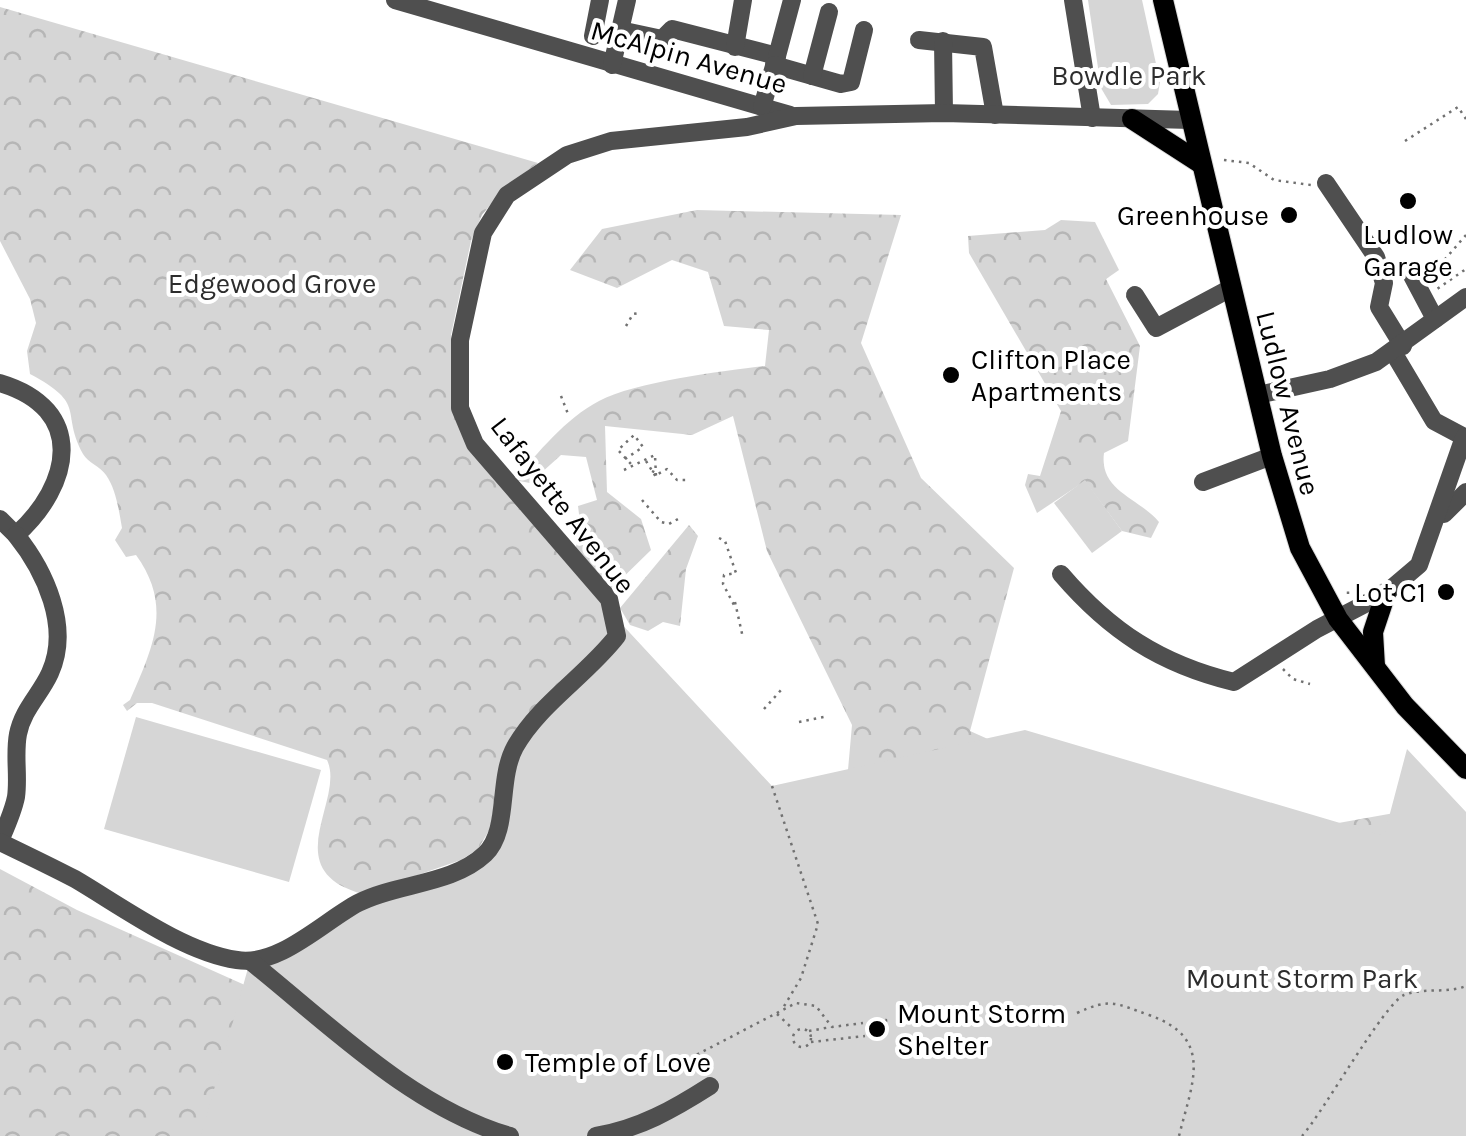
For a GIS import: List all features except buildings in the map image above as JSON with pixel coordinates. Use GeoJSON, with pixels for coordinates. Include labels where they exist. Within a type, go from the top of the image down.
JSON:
{"type":"FeatureCollection","features":[{"type":"Feature","properties":{"kind":"main road","name":"Ludlow Avenue"},"geometry":{"type":"LineString","coordinates":[[1163,0],[1230,288],[1272,456],[1300,548],[1338,620],[1375,668],[1466,769]]}},
{"type":"Feature","properties":{"kind":"main road"},"geometry":{"type":"LineString","coordinates":[[1132,119],[1200,163]]}},
{"type":"Feature","properties":{"kind":"main road"},"geometry":{"type":"LineString","coordinates":[[1375,668],[1373,632],[1386,593]]}},
{"type":"Feature","properties":{"kind":"street","name":"McAlpin Avenue"},"geometry":{"type":"LineString","coordinates":[[395,0],[796,116]]}},
{"type":"Feature","properties":{"kind":"street"},"geometry":{"type":"LineString","coordinates":[[735,47],[743,0]]}},
{"type":"Feature","properties":{"kind":"street"},"geometry":{"type":"LineString","coordinates":[[762,108],[792,0]]}},
{"type":"Feature","properties":{"kind":"street"},"geometry":{"type":"LineString","coordinates":[[1073,0],[1092,118]]}},
{"type":"Feature","properties":{"kind":"street"},"geometry":{"type":"LineString","coordinates":[[594,36],[600,2],[626,5],[612,64]]}},
{"type":"Feature","properties":{"kind":"street"},"geometry":{"type":"LineString","coordinates":[[812,76],[829,12]]}},
{"type":"Feature","properties":{"kind":"street"},"geometry":{"type":"LineString","coordinates":[[620,30],[662,39],[672,29],[842,84],[851,82],[864,30]]}},
{"type":"Feature","properties":{"kind":"street"},"geometry":{"type":"LineString","coordinates":[[919,40],[983,47],[995,115]]}},
{"type":"Feature","properties":{"kind":"street"},"geometry":{"type":"LineString","coordinates":[[943,41],[944,113]]}},
{"type":"Feature","properties":{"kind":"street"},"geometry":{"type":"LineString","coordinates":[[842,84],[851,114]]}},
{"type":"Feature","properties":{"kind":"street","name":"Lafayette Avenue"},"geometry":{"type":"LineString","coordinates":[[250,961],[286,948],[359,902],[449,873],[485,854],[498,834],[503,778],[516,745],[617,636],[610,598],[488,463],[463,417],[460,340],[480,244],[494,213],[528,178],[588,146],[671,131],[747,127],[796,116],[944,113],[1190,120]]}},
{"type":"Feature","properties":{"kind":"street"},"geometry":{"type":"LineString","coordinates":[[1060,574],[1096,615],[1128,639],[1189,671],[1234,682],[1386,593],[1419,564],[1438,522],[1465,437],[1434,421],[1379,307],[1384,282],[1376,258],[1326,183]]}},
{"type":"Feature","properties":{"kind":"street"},"geometry":{"type":"LineString","coordinates":[[1409,270],[1435,319]]}},
{"type":"Feature","properties":{"kind":"street"},"geometry":{"type":"LineString","coordinates":[[1136,295],[1156,328],[1230,288]]}},
{"type":"Feature","properties":{"kind":"street"},"geometry":{"type":"LineString","coordinates":[[1258,395],[1330,379],[1398,349],[1466,298]]}},
{"type":"Feature","properties":{"kind":"street"},"geometry":{"type":"LineString","coordinates":[[0,383],[36,398],[49,411],[60,438],[56,487],[38,516],[16,536]]}},
{"type":"Feature","properties":{"kind":"street"},"geometry":{"type":"LineString","coordinates":[[1203,482],[1272,456]]}},
{"type":"Feature","properties":{"kind":"street"},"geometry":{"type":"LineString","coordinates":[[1438,522],[1466,492]]}},
{"type":"Feature","properties":{"kind":"street"},"geometry":{"type":"LineString","coordinates":[[0,519],[43,574],[57,638],[52,670],[8,742],[16,796],[0,841],[75,880],[128,914],[221,956],[250,961],[394,1074],[449,1111],[510,1136]]}},
{"type":"Feature","properties":{"kind":"street"},"geometry":{"type":"LineString","coordinates":[[596,1136],[621,1132],[673,1110],[710,1086]]}},
{"type":"Feature","properties":{"kind":"path"},"geometry":{"type":"LineString","coordinates":[[1405,140],[1458,107],[1466,119]]}},
{"type":"Feature","properties":{"kind":"path"},"geometry":{"type":"LineString","coordinates":[[1224,160],[1249,163],[1274,180],[1326,183]]}},
{"type":"Feature","properties":{"kind":"path"},"geometry":{"type":"LineString","coordinates":[[1466,235],[1433,273],[1437,289],[1466,270]]}},
{"type":"Feature","properties":{"kind":"path"},"geometry":{"type":"LineString","coordinates":[[626,326],[634,314],[640,313]]}},
{"type":"Feature","properties":{"kind":"path"},"geometry":{"type":"LineString","coordinates":[[560,396],[568,414]]}},
{"type":"Feature","properties":{"kind":"path"},"geometry":{"type":"LineString","coordinates":[[626,459],[643,446],[634,434],[618,450],[630,464]]}},
{"type":"Feature","properties":{"kind":"path"},"geometry":{"type":"LineString","coordinates":[[624,470],[655,455],[658,474]]}},
{"type":"Feature","properties":{"kind":"path"},"geometry":{"type":"LineString","coordinates":[[646,459],[656,477],[668,469],[677,480],[686,480]]}},
{"type":"Feature","properties":{"kind":"path"},"geometry":{"type":"LineString","coordinates":[[642,500],[661,522],[669,524],[678,519]]}},
{"type":"Feature","properties":{"kind":"path"},"geometry":{"type":"LineString","coordinates":[[719,538],[726,542],[740,582]]}},
{"type":"Feature","properties":{"kind":"path"},"geometry":{"type":"LineString","coordinates":[[736,573],[724,575],[722,584],[734,603],[743,638]]}},
{"type":"Feature","properties":{"kind":"path"},"geometry":{"type":"LineString","coordinates":[[1282,668],[1294,679],[1310,684]]}},
{"type":"Feature","properties":{"kind":"path"},"geometry":{"type":"LineString","coordinates":[[764,709],[782,689]]}},
{"type":"Feature","properties":{"kind":"path"},"geometry":{"type":"LineString","coordinates":[[799,722],[824,717]]}},
{"type":"Feature","properties":{"kind":"path"},"geometry":{"type":"LineString","coordinates":[[677,1065],[776,1013],[801,978],[818,924],[772,786]]}},
{"type":"Feature","properties":{"kind":"path"},"geometry":{"type":"LineString","coordinates":[[1302,1136],[1399,997],[1430,988],[1455,991],[1466,986]]}},
{"type":"Feature","properties":{"kind":"path"},"geometry":{"type":"LineString","coordinates":[[1077,1013],[1092,1006],[1124,1002],[1166,1018],[1182,1031],[1193,1052],[1195,1074],[1179,1136]]}},
{"type":"Feature","properties":{"kind":"path"},"geometry":{"type":"LineString","coordinates":[[782,1008],[810,1003],[822,1010],[832,1027]]}},
{"type":"Feature","properties":{"kind":"path"},"geometry":{"type":"LineString","coordinates":[[776,1013],[795,1031],[863,1023]]}},
{"type":"Feature","properties":{"kind":"path"},"geometry":{"type":"LineString","coordinates":[[878,1021],[886,1020],[887,1032],[880,1033]]}},
{"type":"Feature","properties":{"kind":"path"},"geometry":{"type":"LineString","coordinates":[[842,1026],[844,1038]]}},
{"type":"Feature","properties":{"kind":"path"},"geometry":{"type":"LineString","coordinates":[[795,1031],[794,1044],[802,1047],[810,1042],[864,1036]]}},
{"type":"Feature","properties":{"kind":"path"},"geometry":{"type":"LineString","coordinates":[[808,1031],[810,1042]]}},
{"type":"Feature","properties":{"kind":"green space","name":"Bowdle Park"},"geometry":{"type":"Polygon","coordinates":[[[1088,0],[1142,0],[1160,82],[1158,94],[1148,104],[1111,105],[1101,88],[1088,0]]]}},
{"type":"Feature","properties":{"kind":"green space","name":"Edgewood Grove"},"geometry":{"type":"Polygon","coordinates":[[[0,7],[538,163],[503,189],[482,215],[471,241],[451,335],[455,411],[607,608],[611,633],[502,761],[490,829],[478,849],[461,860],[363,894],[337,883],[323,869],[318,852],[330,776],[327,760],[152,703],[137,703],[127,711],[123,705],[130,700],[152,644],[156,627],[154,592],[136,555],[126,557],[115,540],[122,528],[115,493],[106,475],[83,454],[66,402],[30,374],[27,351],[36,323],[30,299],[0,241],[0,7]]]}},
{"type":"Feature","properties":{"kind":"green space","name":"Mount Storm Park"},"geometry":{"type":"Polygon","coordinates":[[[697,210],[901,215],[861,343],[921,478],[1014,568],[970,731],[1050,767],[1249,839],[1411,810],[1403,1136],[847,781],[852,725],[767,551],[733,416],[692,435],[605,426],[607,492],[641,519],[651,550],[608,592],[574,553],[581,530],[578,506],[597,500],[586,457],[561,455],[530,483],[514,480],[564,426],[599,401],[656,383],[765,366],[769,330],[724,326],[708,272],[672,260],[617,288],[570,270],[602,229],[697,210]]]}},
{"type":"Feature","properties":{"kind":"green space"},"geometry":{"type":"Polygon","coordinates":[[[1061,220],[1095,222],[1119,270],[1106,279],[1140,346],[1128,441],[1104,453],[1104,466],[1114,485],[1159,522],[1151,538],[1122,531],[1085,481],[1037,513],[1025,485],[1028,474],[1040,476],[1061,411],[969,253],[968,236],[1045,230],[1061,220]]]}},
{"type":"Feature","properties":{"kind":"green space"},"geometry":{"type":"Polygon","coordinates":[[[1085,480],[1122,531],[1092,553],[1054,503],[1085,480]]]}},
{"type":"Feature","properties":{"kind":"green space"},"geometry":{"type":"Polygon","coordinates":[[[689,525],[698,536],[686,569],[680,626],[663,622],[648,631],[630,625],[620,608],[689,525]]]}},
{"type":"Feature","properties":{"kind":"green space","name":"Mount Storm Park"},"geometry":{"type":"Polygon","coordinates":[[[617,619],[772,786],[1025,730],[1384,836],[1407,749],[1466,812],[1466,1136],[201,1136],[250,961],[359,902],[485,854],[508,761],[602,656],[617,619]]]}},
{"type":"Feature","properties":{"kind":"green space"},"geometry":{"type":"Polygon","coordinates":[[[136,717],[321,770],[289,882],[104,829],[136,717]]]}},
{"type":"Feature","properties":{"kind":"green space"},"geometry":{"type":"Polygon","coordinates":[[[0,869],[77,910],[258,991],[484,1136],[0,1136],[0,869]]]}},
{"type":"Feature","properties":{"kind":"place","name":"Ludlow Garage"},"geometry":{"type":"Point","coordinates":[1408,201]}},
{"type":"Feature","properties":{"kind":"place","name":"Greenhouse"},"geometry":{"type":"Point","coordinates":[1289,215]}},
{"type":"Feature","properties":{"kind":"place","name":"Clifton Place Apartments"},"geometry":{"type":"Point","coordinates":[951,375]}},
{"type":"Feature","properties":{"kind":"place","name":"Lot C1"},"geometry":{"type":"Point","coordinates":[1446,592]}},
{"type":"Feature","properties":{"kind":"place","name":"Mount Storm Shelter"},"geometry":{"type":"Point","coordinates":[877,1029]}},
{"type":"Feature","properties":{"kind":"place","name":"Temple of Love"},"geometry":{"type":"Point","coordinates":[505,1062]}}]}
